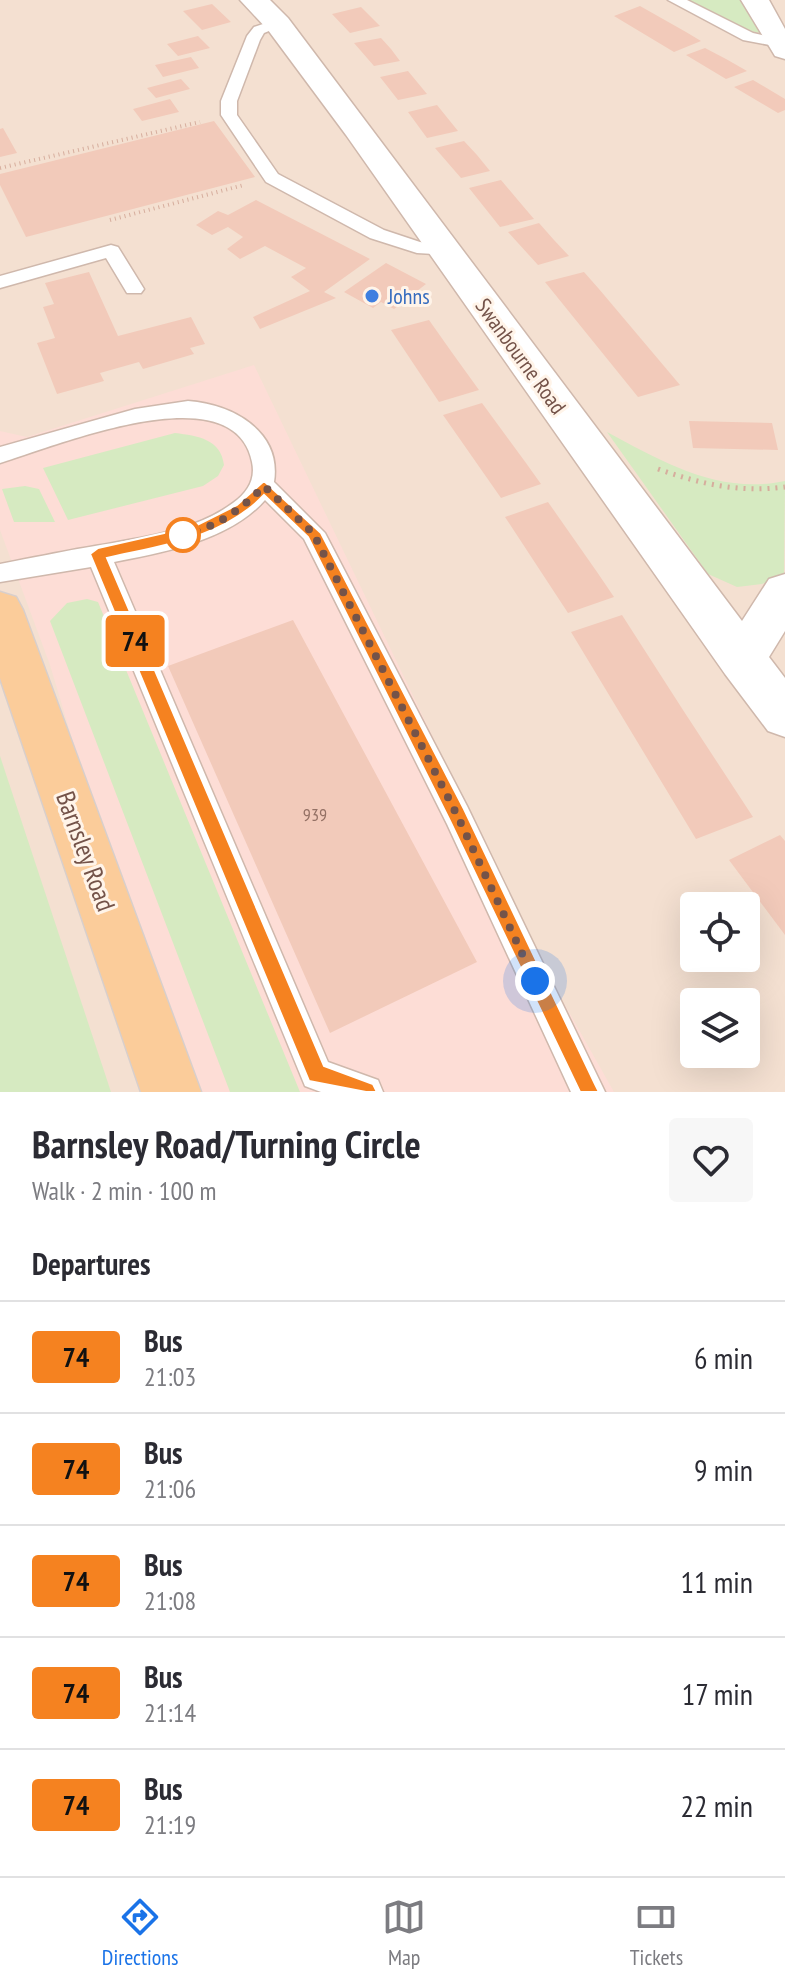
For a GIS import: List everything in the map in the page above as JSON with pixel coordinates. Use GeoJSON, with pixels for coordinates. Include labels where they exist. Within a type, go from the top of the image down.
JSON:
{"type":"FeatureCollection","features":[{"type":"Feature","properties":{"kind":"main road","name":"Barnsley Road"},"geometry":{"type":"LineString","coordinates":[[0,610],[171,1092]]}},
{"type":"Feature","properties":{"kind":"street"},"geometry":{"type":"LineString","coordinates":[[755,0],[783,47]]}},
{"type":"Feature","properties":{"kind":"street","name":"Swanbourne Road"},"geometry":{"type":"LineString","coordinates":[[266,12],[357,128],[785,716]]}},
{"type":"Feature","properties":{"kind":"street"},"geometry":{"type":"LineString","coordinates":[[742,660],[785,592]]}},
{"type":"Feature","properties":{"kind":"lane"},"geometry":{"type":"LineString","coordinates":[[675,0],[748,37],[783,47]]}},
{"type":"Feature","properties":{"kind":"lane"},"geometry":{"type":"LineString","coordinates":[[266,12],[252,39],[229,101],[229,115],[272,178],[377,234],[417,247],[444,251]]}},
{"type":"Feature","properties":{"kind":"lane"},"geometry":{"type":"LineString","coordinates":[[0,282],[111,251],[134,289]]}},
{"type":"Feature","properties":{"kind":"lane"},"geometry":{"type":"LineString","coordinates":[[0,455],[173,409],[207,410],[240,424],[258,443],[266,465],[264,486],[242,509],[199,531],[0,573]]}},
{"type":"Feature","properties":{"kind":"lane"},"geometry":{"type":"LineString","coordinates":[[264,486],[313,533],[457,815],[588,1092]]}},
{"type":"Feature","properties":{"kind":"lane"},"geometry":{"type":"LineString","coordinates":[[98,554],[317,1074],[366,1092]]}},
{"type":"Feature","properties":{"kind":"path"},"geometry":{"type":"LineString","coordinates":[[0,168],[229,115]]}},
{"type":"Feature","properties":{"kind":"path"},"geometry":{"type":"LineString","coordinates":[[106,222],[272,178]]}},
{"type":"Feature","properties":{"kind":"path"},"geometry":{"type":"LineString","coordinates":[[651,467],[705,486],[752,492],[785,487]]}},
{"type":"Feature","properties":{"kind":"shaded area"},"geometry":{"type":"Polygon","coordinates":[[[0,0],[785,0],[785,1092],[0,1092],[0,0]]]}},
{"type":"Feature","properties":{"kind":"shaded area"},"geometry":{"type":"Polygon","coordinates":[[[254,365],[543,966],[614,1092],[200,1092],[79,762],[50,665],[0,530],[0,431],[27,437],[254,365]]]}},
{"type":"Feature","properties":{"kind":"green space"},"geometry":{"type":"Polygon","coordinates":[[[688,0],[742,0],[761,33],[745,30],[688,0]]]}},
{"type":"Feature","properties":{"kind":"green space"},"geometry":{"type":"Polygon","coordinates":[[[607,432],[671,464],[714,480],[761,484],[785,481],[784,574],[762,584],[737,587],[708,574],[607,432]]]}},
{"type":"Feature","properties":{"kind":"green space"},"geometry":{"type":"Polygon","coordinates":[[[175,433],[207,440],[218,449],[224,465],[218,476],[203,486],[68,520],[43,468],[175,433]]]}},
{"type":"Feature","properties":{"kind":"green space"},"geometry":{"type":"Polygon","coordinates":[[[25,486],[39,489],[55,522],[14,522],[2,489],[25,486]]]}},
{"type":"Feature","properties":{"kind":"green space"},"geometry":{"type":"Polygon","coordinates":[[[87,599],[98,602],[300,1092],[230,1092],[50,621],[67,603],[87,599]]]}},
{"type":"Feature","properties":{"kind":"green space"},"geometry":{"type":"Polygon","coordinates":[[[0,756],[111,1092],[0,1092],[0,756]]]}},
{"type":"Feature","properties":{"kind":"building"},"geometry":{"type":"Polygon","coordinates":[[[212,4],[231,22],[202,30],[183,11],[212,4]]]}},
{"type":"Feature","properties":{"kind":"building"},"geometry":{"type":"Polygon","coordinates":[[[640,6],[701,41],[674,52],[614,16],[640,6]]]}},
{"type":"Feature","properties":{"kind":"building"},"geometry":{"type":"Polygon","coordinates":[[[361,7],[380,26],[350,33],[332,14],[361,7]]]}},
{"type":"Feature","properties":{"kind":"building"},"geometry":{"type":"Polygon","coordinates":[[[198,36],[210,48],[178,56],[167,44],[198,36]]]}},
{"type":"Feature","properties":{"kind":"building"},"geometry":{"type":"Polygon","coordinates":[[[381,38],[400,61],[374,66],[354,43],[381,38]]]}},
{"type":"Feature","properties":{"kind":"building"},"geometry":{"type":"Polygon","coordinates":[[[705,48],[747,71],[726,79],[686,55],[705,48]]]}},
{"type":"Feature","properties":{"kind":"building"},"geometry":{"type":"Polygon","coordinates":[[[191,57],[199,68],[163,77],[155,65],[191,57]]]}},
{"type":"Feature","properties":{"kind":"building"},"geometry":{"type":"Polygon","coordinates":[[[408,71],[427,94],[398,100],[380,77],[408,71]]]}},
{"type":"Feature","properties":{"kind":"building"},"geometry":{"type":"Polygon","coordinates":[[[181,79],[190,89],[156,98],[147,88],[181,79]]]}},
{"type":"Feature","properties":{"kind":"building"},"geometry":{"type":"Polygon","coordinates":[[[753,80],[785,99],[785,110],[778,113],[734,87],[753,80]]]}},
{"type":"Feature","properties":{"kind":"building"},"geometry":{"type":"Polygon","coordinates":[[[170,99],[179,112],[142,121],[133,109],[170,99]]]}},
{"type":"Feature","properties":{"kind":"building"},"geometry":{"type":"Polygon","coordinates":[[[437,105],[458,131],[427,138],[408,112],[437,105]]]}},
{"type":"Feature","properties":{"kind":"building"},"geometry":{"type":"Polygon","coordinates":[[[214,121],[255,177],[26,237],[0,185],[0,174],[214,121]]]}},
{"type":"Feature","properties":{"kind":"building"},"geometry":{"type":"Polygon","coordinates":[[[3,128],[17,153],[0,157],[0,129],[3,128]]]}},
{"type":"Feature","properties":{"kind":"building"},"geometry":{"type":"Polygon","coordinates":[[[464,141],[490,171],[461,178],[435,148],[464,141]]]}},
{"type":"Feature","properties":{"kind":"building"},"geometry":{"type":"Polygon","coordinates":[[[501,180],[534,219],[500,227],[469,188],[501,180]]]}},
{"type":"Feature","properties":{"kind":"building"},"geometry":{"type":"Polygon","coordinates":[[[256,200],[370,259],[324,292],[336,298],[260,329],[253,317],[310,291],[291,277],[306,268],[265,246],[240,259],[227,249],[243,237],[228,227],[212,235],[196,225],[218,211],[228,215],[256,200]]]}},
{"type":"Feature","properties":{"kind":"building"},"geometry":{"type":"Polygon","coordinates":[[[539,223],[569,256],[538,265],[508,232],[539,223]]]}},
{"type":"Feature","properties":{"kind":"building"},"geometry":{"type":"Polygon","coordinates":[[[386,263],[426,284],[394,309],[381,302],[373,308],[344,292],[386,263]]]}},
{"type":"Feature","properties":{"kind":"building"},"geometry":{"type":"Polygon","coordinates":[[[89,272],[118,336],[191,317],[205,344],[190,348],[194,354],[143,369],[139,362],[100,373],[104,381],[57,394],[37,343],[55,338],[43,307],[54,304],[45,283],[89,272]]]}},
{"type":"Feature","properties":{"kind":"building"},"geometry":{"type":"Polygon","coordinates":[[[584,272],[680,385],[638,397],[545,282],[584,272]]]}},
{"type":"Feature","properties":{"kind":"building"},"geometry":{"type":"Polygon","coordinates":[[[429,320],[479,390],[439,402],[391,330],[429,320]]]}},
{"type":"Feature","properties":{"kind":"building"},"geometry":{"type":"Polygon","coordinates":[[[482,403],[541,484],[501,498],[443,415],[482,403]]]}},
{"type":"Feature","properties":{"kind":"building"},"geometry":{"type":"Polygon","coordinates":[[[689,421],[772,423],[778,450],[693,448],[689,421]]]}},
{"type":"Feature","properties":{"kind":"building"},"geometry":{"type":"Polygon","coordinates":[[[548,502],[614,597],[568,613],[505,517],[548,502]]]}},
{"type":"Feature","properties":{"kind":"building"},"geometry":{"type":"Polygon","coordinates":[[[622,615],[753,817],[696,839],[571,632],[622,615]]]}},
{"type":"Feature","properties":{"kind":"building"},"geometry":{"type":"Polygon","coordinates":[[[293,620],[477,962],[330,1033],[168,666],[293,620]]]}},
{"type":"Feature","properties":{"kind":"building"},"geometry":{"type":"Polygon","coordinates":[[[780,835],[785,841],[785,935],[760,902],[760,892],[753,892],[729,860],[780,835]]]}},
{"type":"Feature","properties":{"kind":"bus line","name":"74"},"geometry":{"type":"LineString","coordinates":[[366,1092],[317,1074],[98,554],[199,531],[242,509],[264,486],[313,533],[457,815],[588,1092]]}},
{"type":"Feature","properties":{"kind":"place","name":"Johns"},"geometry":{"type":"Point","coordinates":[372,296]}},
{"type":"Feature","properties":{"kind":"route"},"geometry":{"type":"LineString","coordinates":[[183,535],[199,531],[242,509],[264,486],[313,533],[457,815],[535,981]]}}]}
